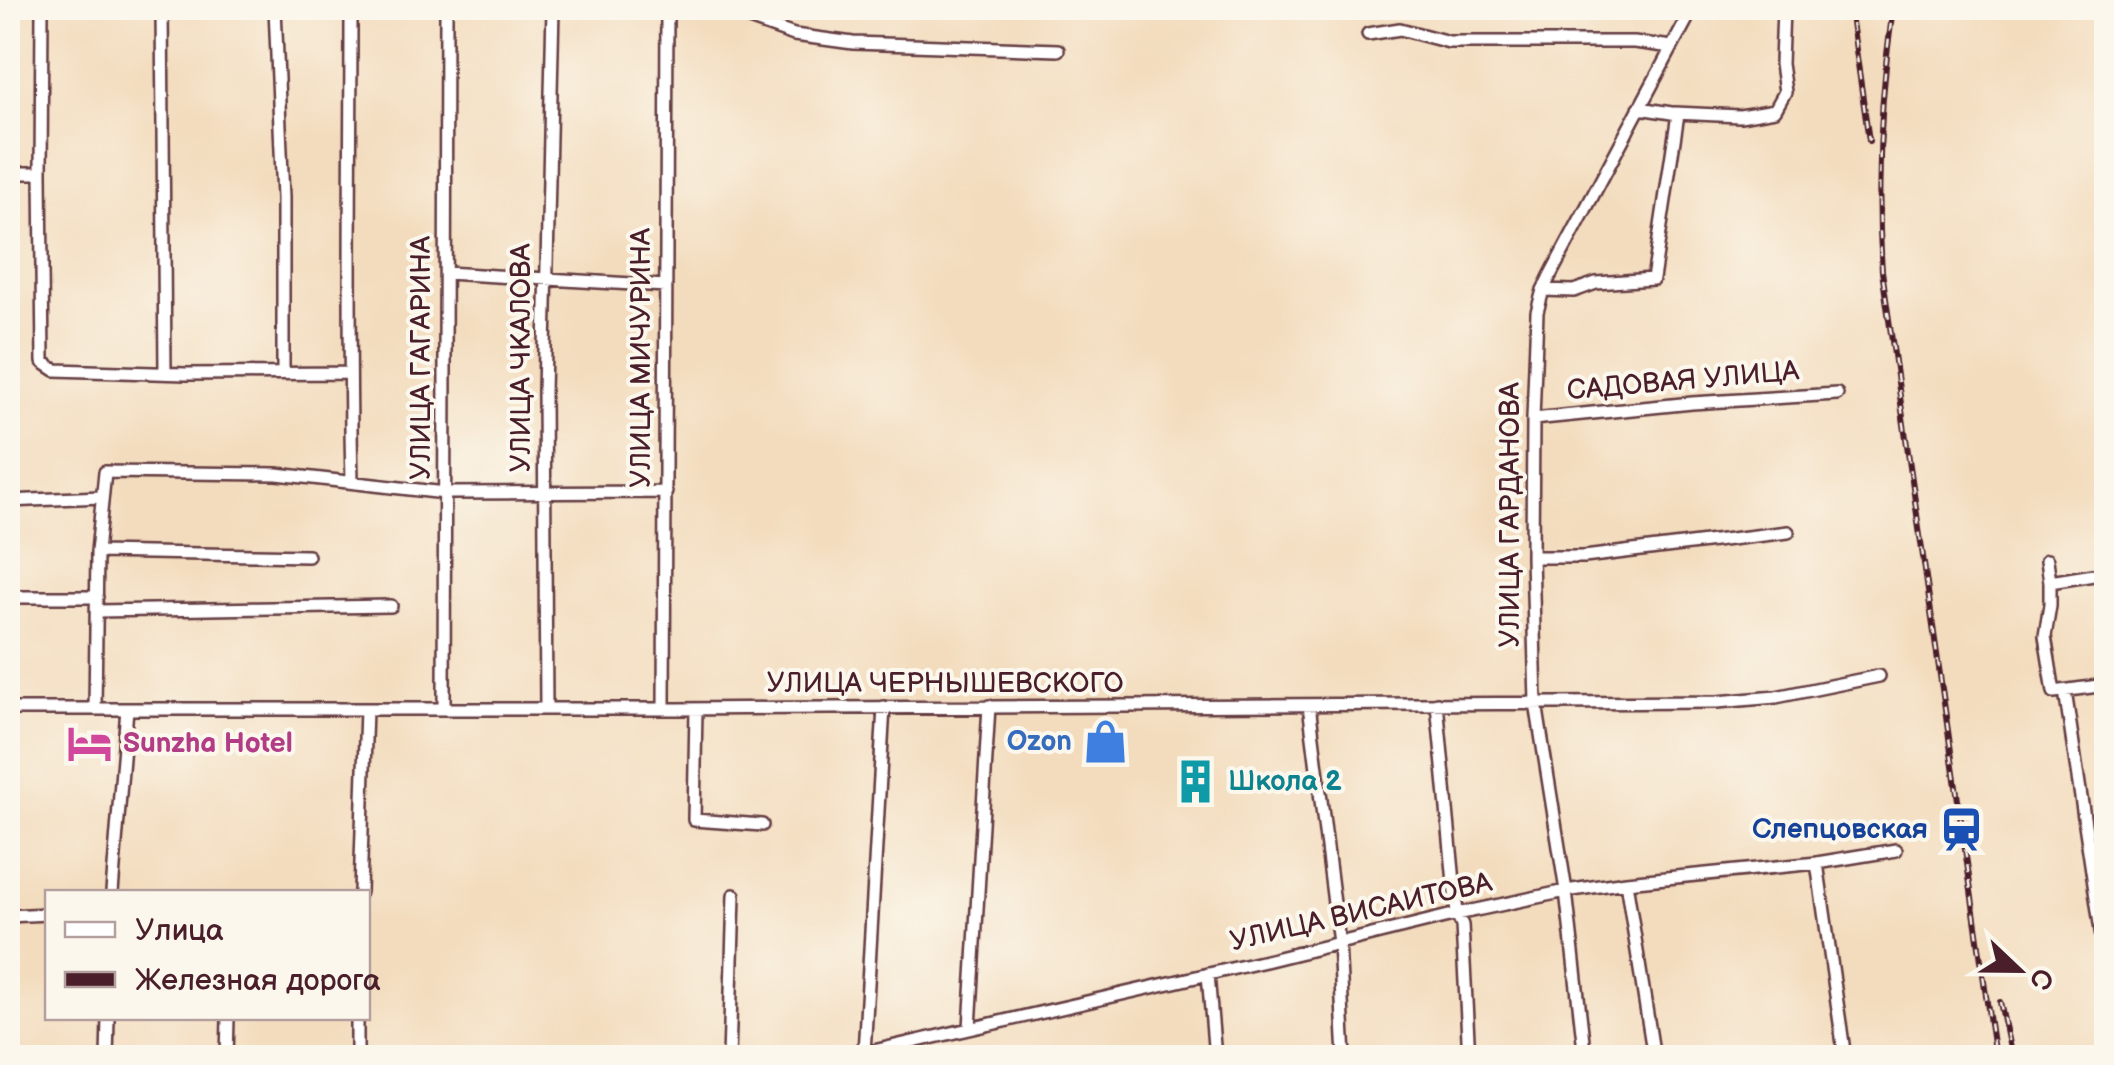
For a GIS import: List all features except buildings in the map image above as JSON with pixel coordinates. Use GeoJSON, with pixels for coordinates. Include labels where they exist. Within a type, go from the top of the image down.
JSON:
{"type":"FeatureCollection","features":[{"type":"Feature","properties":{"kind":"street"},"geometry":{"type":"LineString","coordinates":[[42,8],[43,362],[55,370],[165,374],[350,373]]}},
{"type":"Feature","properties":{"kind":"street"},"geometry":{"type":"LineString","coordinates":[[162,8],[165,374]]}},
{"type":"Feature","properties":{"kind":"street"},"geometry":{"type":"LineString","coordinates":[[275,8],[283,198],[283,373]]}},
{"type":"Feature","properties":{"kind":"street"},"geometry":{"type":"LineString","coordinates":[[351,8],[352,481]]}},
{"type":"Feature","properties":{"kind":"street","name":"УЛИЦА ГАГАРИНА"},"geometry":{"type":"LineString","coordinates":[[444,710],[446,8]]}},
{"type":"Feature","properties":{"kind":"street","name":"УЛИЦА ЧКАЛОВА"},"geometry":{"type":"LineString","coordinates":[[546,709],[544,392],[553,8]]}},
{"type":"Feature","properties":{"kind":"street","name":"УЛИЦА МИЧУРИНА"},"geometry":{"type":"LineString","coordinates":[[664,709],[667,8]]}},
{"type":"Feature","properties":{"kind":"street"},"geometry":{"type":"LineString","coordinates":[[718,8],[794,36],[853,43],[1058,50]]}},
{"type":"Feature","properties":{"kind":"street","name":"УЛИЦА ГАРДАНОВА"},"geometry":{"type":"LineString","coordinates":[[1585,1058],[1566,891],[1536,703],[1532,419],[1538,312],[1543,290],[1693,8]]}},
{"type":"Feature","properties":{"kind":"street"},"geometry":{"type":"LineString","coordinates":[[1640,108],[1740,116],[1775,110],[1785,92],[1780,64],[1783,8]]}},
{"type":"Feature","properties":{"kind":"street"},"geometry":{"type":"LineString","coordinates":[[1368,34],[1400,28],[1448,42],[1634,42],[1672,46]]}},
{"type":"Feature","properties":{"kind":"street"},"geometry":{"type":"LineString","coordinates":[[1543,290],[1574,291],[1596,283],[1653,278],[1678,114],[1674,113]]}},
{"type":"Feature","properties":{"kind":"street"},"geometry":{"type":"LineString","coordinates":[[8,173],[41,172]]}},
{"type":"Feature","properties":{"kind":"street"},"geometry":{"type":"LineString","coordinates":[[446,273],[666,286]]}},
{"type":"Feature","properties":{"kind":"street","name":"САДОВАЯ УЛИЦА"},"geometry":{"type":"LineString","coordinates":[[1532,419],[1838,394]]}},
{"type":"Feature","properties":{"kind":"street"},"geometry":{"type":"LineString","coordinates":[[95,709],[97,552],[105,472],[277,474],[445,492],[666,492]]}},
{"type":"Feature","properties":{"kind":"street"},"geometry":{"type":"LineString","coordinates":[[8,501],[101,497]]}},
{"type":"Feature","properties":{"kind":"street"},"geometry":{"type":"LineString","coordinates":[[1532,557],[1584,557],[1788,532]]}},
{"type":"Feature","properties":{"kind":"street"},"geometry":{"type":"LineString","coordinates":[[97,552],[308,556]]}},
{"type":"Feature","properties":{"kind":"street"},"geometry":{"type":"LineString","coordinates":[[2047,560],[2050,605],[2045,636],[2060,692],[2106,964]]}},
{"type":"Feature","properties":{"kind":"street"},"geometry":{"type":"LineString","coordinates":[[2050,582],[2106,574]]}},
{"type":"Feature","properties":{"kind":"street"},"geometry":{"type":"LineString","coordinates":[[8,597],[97,604],[390,606]]}},
{"type":"Feature","properties":{"kind":"street","name":"УЛИЦА ЧЕРНЫШЕВСКОГО"},"geometry":{"type":"LineString","coordinates":[[8,708],[696,709],[1737,700],[1776,697],[1879,676]]}},
{"type":"Feature","properties":{"kind":"street"},"geometry":{"type":"LineString","coordinates":[[2060,692],[2106,684]]}},
{"type":"Feature","properties":{"kind":"street"},"geometry":{"type":"LineString","coordinates":[[1437,703],[1456,914],[1462,924],[1469,1058]]}},
{"type":"Feature","properties":{"kind":"street"},"geometry":{"type":"LineString","coordinates":[[1309,705],[1340,943],[1344,1058]]}},
{"type":"Feature","properties":{"kind":"street"},"geometry":{"type":"LineString","coordinates":[[970,1028],[989,706]]}},
{"type":"Feature","properties":{"kind":"street"},"geometry":{"type":"LineString","coordinates":[[864,1053],[884,707]]}},
{"type":"Feature","properties":{"kind":"street"},"geometry":{"type":"LineString","coordinates":[[112,890],[126,709]]}},
{"type":"Feature","properties":{"kind":"street"},"geometry":{"type":"LineString","coordinates":[[696,709],[694,820],[762,825]]}},
{"type":"Feature","properties":{"kind":"street"},"geometry":{"type":"LineString","coordinates":[[360,890],[366,710]]}},
{"type":"Feature","properties":{"kind":"street","name":"УЛИЦА ВИСАИТОВА"},"geometry":{"type":"LineString","coordinates":[[843,1058],[1566,891],[1817,863],[1896,850]]}},
{"type":"Feature","properties":{"kind":"street"},"geometry":{"type":"LineString","coordinates":[[1817,863],[1846,1058]]}},
{"type":"Feature","properties":{"kind":"street"},"geometry":{"type":"LineString","coordinates":[[1626,882],[1654,1058]]}},
{"type":"Feature","properties":{"kind":"street"},"geometry":{"type":"LineString","coordinates":[[729,1058],[734,895]]}},
{"type":"Feature","properties":{"kind":"street"},"geometry":{"type":"LineString","coordinates":[[8,916],[45,914]]}},
{"type":"Feature","properties":{"kind":"street"},"geometry":{"type":"LineString","coordinates":[[1208,974],[1215,1058]]}},
{"type":"Feature","properties":{"kind":"street"},"geometry":{"type":"LineString","coordinates":[[107,1058],[108,1020]]}},
{"type":"Feature","properties":{"kind":"street"},"geometry":{"type":"LineString","coordinates":[[226,1058],[228,1020]]}},
{"type":"Feature","properties":{"kind":"street"},"geometry":{"type":"LineString","coordinates":[[357,1020],[357,1058]]}},
{"type":"Feature","properties":{"kind":"railway"},"geometry":{"type":"LineString","coordinates":[[1850,8],[1869,141]]}},
{"type":"Feature","properties":{"kind":"railway"},"geometry":{"type":"LineString","coordinates":[[1893,8],[1880,139],[1882,271],[1995,1058]]}},
{"type":"Feature","properties":{"kind":"railway"},"geometry":{"type":"LineString","coordinates":[[2000,1002],[2012,1058]]}},
{"type":"Feature","properties":{"kind":"place","name":"Ozon"},"geometry":{"type":"Point","coordinates":[1105,741]}},
{"type":"Feature","properties":{"kind":"place","name":"Sunzha Hotel"},"geometry":{"type":"Point","coordinates":[90,743]}},
{"type":"Feature","properties":{"kind":"place","name":"Школа 2"},"geometry":{"type":"Point","coordinates":[1195,781]}},
{"type":"Feature","properties":{"kind":"place","name":"Слепцовская"},"geometry":{"type":"Point","coordinates":[1961,829]}}]}
